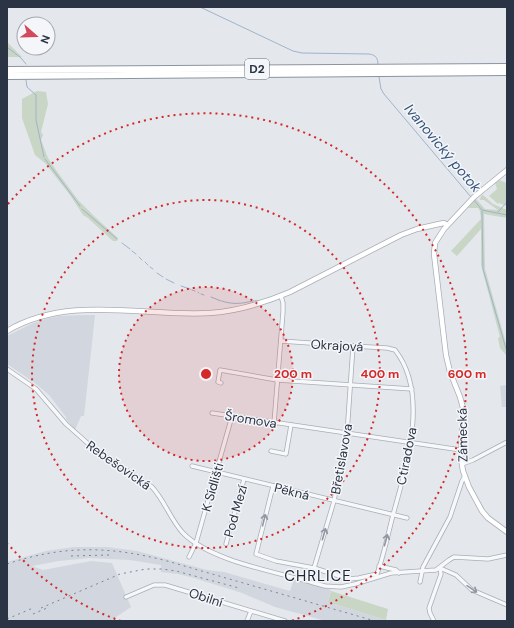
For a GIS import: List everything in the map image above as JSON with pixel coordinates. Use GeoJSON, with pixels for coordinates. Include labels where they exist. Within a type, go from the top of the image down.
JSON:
{"type":"FeatureCollection","features":[{"type":"Feature","properties":{"kind":"highway","name":"D2"},"geometry":{"type":"LineString","coordinates":[[7,70],[507,67]]}},
{"type":"Feature","properties":{"kind":"highway","name":"D2"},"geometry":{"type":"LineString","coordinates":[[7,76],[507,72]]}},
{"type":"Feature","properties":{"kind":"street"},"geometry":{"type":"LineString","coordinates":[[7,331],[38,317],[70,310],[90,309],[211,313],[249,307],[281,296],[406,233],[444,223],[447,225],[473,198],[507,170]]}},
{"type":"Feature","properties":{"kind":"street","name":"Zámecká"},"geometry":{"type":"LineString","coordinates":[[447,225],[437,239],[434,254],[446,355],[450,372],[463,408],[462,464],[465,476],[482,511],[488,518],[507,532]]}},
{"type":"Feature","properties":{"kind":"street"},"geometry":{"type":"LineString","coordinates":[[274,423],[284,307],[281,296]]}},
{"type":"Feature","properties":{"kind":"street","name":"Okrajová"},"geometry":{"type":"LineString","coordinates":[[281,341],[394,349]]}},
{"type":"Feature","properties":{"kind":"street","name":"Břetislavova"},"geometry":{"type":"LineString","coordinates":[[314,568],[334,501],[347,434],[353,346]]}},
{"type":"Feature","properties":{"kind":"street","name":"Ctiradova"},"geometry":{"type":"LineString","coordinates":[[379,566],[407,462],[413,408],[412,389],[406,370],[399,355],[394,349]]}},
{"type":"Feature","properties":{"kind":"street","name":"Rebešovická"},"geometry":{"type":"LineString","coordinates":[[7,369],[36,389],[66,424],[93,448],[152,487],[158,493],[179,528],[186,536],[209,551],[230,559],[325,586],[346,586],[399,572],[435,570],[440,568],[448,560],[454,558],[488,559],[507,555]]}},
{"type":"Feature","properties":{"kind":"street"},"geometry":{"type":"LineString","coordinates":[[221,382],[218,382],[220,370],[277,380],[412,389]]}},
{"type":"Feature","properties":{"kind":"street","name":"Šromova"},"geometry":{"type":"LineString","coordinates":[[212,413],[410,444],[462,450]]}},
{"type":"Feature","properties":{"kind":"street","name":"K Sídlišti"},"geometry":{"type":"LineString","coordinates":[[189,557],[196,543],[232,416]]}},
{"type":"Feature","properties":{"kind":"street","name":"Šromova"},"geometry":{"type":"LineString","coordinates":[[271,451],[286,454],[291,425]]}},
{"type":"Feature","properties":{"kind":"street"},"geometry":{"type":"LineString","coordinates":[[462,464],[473,460],[507,442]]}},
{"type":"Feature","properties":{"kind":"street","name":"Pěkná"},"geometry":{"type":"LineString","coordinates":[[192,466],[407,518]]}},
{"type":"Feature","properties":{"kind":"street"},"geometry":{"type":"LineString","coordinates":[[420,582],[424,564],[450,516],[465,476]]}},
{"type":"Feature","properties":{"kind":"street","name":"Pod Mezí"},"geometry":{"type":"LineString","coordinates":[[226,544],[244,479]]}},
{"type":"Feature","properties":{"kind":"street"},"geometry":{"type":"LineString","coordinates":[[273,486],[256,554],[276,561],[314,568],[349,579],[376,574],[379,566],[399,572]]}},
{"type":"Feature","properties":{"kind":"street"},"geometry":{"type":"LineString","coordinates":[[434,621],[430,615],[429,608],[440,575],[440,568],[456,575],[472,590],[507,604]]}},
{"type":"Feature","properties":{"kind":"street","name":"Obilní"},"geometry":{"type":"LineString","coordinates":[[126,597],[154,586],[165,585],[283,621]]}},
{"type":"Feature","properties":{"kind":"street"},"geometry":{"type":"LineString","coordinates":[[247,621],[251,611]]}},
{"type":"Feature","properties":{"kind":"shaded area"},"geometry":{"type":"Polygon","coordinates":[[[95,315],[84,416],[81,416],[75,430],[49,395],[35,383],[7,364],[7,336],[31,324],[46,319],[59,316],[95,315]]]}},
{"type":"Feature","properties":{"kind":"shaded area"},"geometry":{"type":"Polygon","coordinates":[[[507,385],[507,407],[502,407],[500,386],[507,385]]]}},
{"type":"Feature","properties":{"kind":"shaded area"},"geometry":{"type":"Polygon","coordinates":[[[74,547],[107,547],[137,551],[207,570],[224,572],[290,591],[294,579],[331,590],[328,602],[389,621],[326,621],[275,607],[242,593],[194,578],[161,572],[161,565],[130,560],[89,558],[32,566],[43,570],[91,561],[112,563],[131,607],[110,621],[7,621],[7,562],[46,551],[74,547]]]}},
{"type":"Feature","properties":{"kind":"green space"},"geometry":{"type":"Polygon","coordinates":[[[7,42],[16,51],[16,56],[22,57],[7,57],[7,42]]]}},
{"type":"Feature","properties":{"kind":"green space"},"geometry":{"type":"Polygon","coordinates":[[[37,91],[46,92],[48,104],[41,132],[43,135],[41,140],[48,158],[78,200],[118,238],[117,241],[113,241],[83,215],[70,195],[45,163],[35,155],[22,118],[22,99],[37,91]]]}},
{"type":"Feature","properties":{"kind":"green space"},"geometry":{"type":"Polygon","coordinates":[[[499,180],[507,183],[507,206],[498,204],[489,196],[497,189],[495,183],[499,180]]]}},
{"type":"Feature","properties":{"kind":"green space"},"geometry":{"type":"Polygon","coordinates":[[[483,195],[493,204],[507,210],[507,218],[484,214],[485,269],[507,347],[507,356],[500,348],[498,338],[500,337],[481,265],[481,229],[457,256],[451,251],[481,219],[478,208],[468,208],[476,199],[485,209],[498,210],[484,200],[480,200],[481,196],[483,195]]]}},
{"type":"Feature","properties":{"kind":"green space"},"geometry":{"type":"Polygon","coordinates":[[[331,591],[388,609],[386,620],[328,602],[331,591]]]}},
{"type":"Feature","properties":{"kind":"waterway","name":"Ivanovický potok"},"geometry":{"type":"LineString","coordinates":[[200,7],[293,51],[302,53],[369,54],[376,57],[378,60],[378,65]]}},
{"type":"Feature","properties":{"kind":"waterway"},"geometry":{"type":"LineString","coordinates":[[7,47],[26,64]]}},
{"type":"Feature","properties":{"kind":"waterway","name":"Ivanovický potok"},"geometry":{"type":"LineString","coordinates":[[379,77],[381,89],[384,94],[471,197]]}},
{"type":"Feature","properties":{"kind":"waterway"},"geometry":{"type":"LineString","coordinates":[[26,80],[27,87],[36,95],[36,120],[44,157]]}},
{"type":"Feature","properties":{"kind":"waterway"},"geometry":{"type":"LineString","coordinates":[[45,159],[80,206]]}},
{"type":"Feature","properties":{"kind":"waterway","name":"Ivanovický potok"},"geometry":{"type":"LineString","coordinates":[[473,199],[482,210],[507,215]]}},
{"type":"Feature","properties":{"kind":"waterway"},"geometry":{"type":"LineString","coordinates":[[498,212],[507,202]]}},
{"type":"Feature","properties":{"kind":"waterway"},"geometry":{"type":"LineString","coordinates":[[82,209],[117,239]]}},
{"type":"Feature","properties":{"kind":"waterway"},"geometry":{"type":"LineString","coordinates":[[482,211],[483,269],[507,352]]}},
{"type":"Feature","properties":{"kind":"waterway"},"geometry":{"type":"LineString","coordinates":[[122,243],[130,249]]}},
{"type":"Feature","properties":{"kind":"waterway"},"geometry":{"type":"LineString","coordinates":[[132,251],[136,254]]}},
{"type":"Feature","properties":{"kind":"waterway"},"geometry":{"type":"LineString","coordinates":[[139,257],[142,260]]}},
{"type":"Feature","properties":{"kind":"waterway"},"geometry":{"type":"LineString","coordinates":[[145,262],[148,265]]}},
{"type":"Feature","properties":{"kind":"waterway"},"geometry":{"type":"LineString","coordinates":[[157,273],[163,277]]}},
{"type":"Feature","properties":{"kind":"waterway"},"geometry":{"type":"LineString","coordinates":[[166,279],[172,282]]}},
{"type":"Feature","properties":{"kind":"waterway"},"geometry":{"type":"LineString","coordinates":[[181,286],[190,289]]}},
{"type":"Feature","properties":{"kind":"waterway"},"geometry":{"type":"LineString","coordinates":[[211,297],[221,301]]}},
{"type":"Feature","properties":{"kind":"waterway"},"geometry":{"type":"LineString","coordinates":[[222,301],[228,303],[261,301]]}},
{"type":"Feature","properties":{"kind":"railway"},"geometry":{"type":"LineString","coordinates":[[7,564],[48,553],[87,550],[126,552],[167,561],[375,621]]}},
{"type":"Feature","properties":{"kind":"railway"},"geometry":{"type":"LineString","coordinates":[[71,556],[109,555]]}},
{"type":"Feature","properties":{"kind":"railway"},"geometry":{"type":"LineString","coordinates":[[41,608],[120,574],[146,569],[176,571],[239,588]]}},
{"type":"Feature","properties":{"kind":"railway"},"geometry":{"type":"LineString","coordinates":[[7,619],[33,608]]}},
{"type":"Feature","properties":{"kind":"railway"},"geometry":{"type":"LineString","coordinates":[[33,614],[47,608]]}},
{"type":"Feature","properties":{"kind":"district","name":"CHRLICE"},"geometry":{"type":"Point","coordinates":[318,576]}}]}
